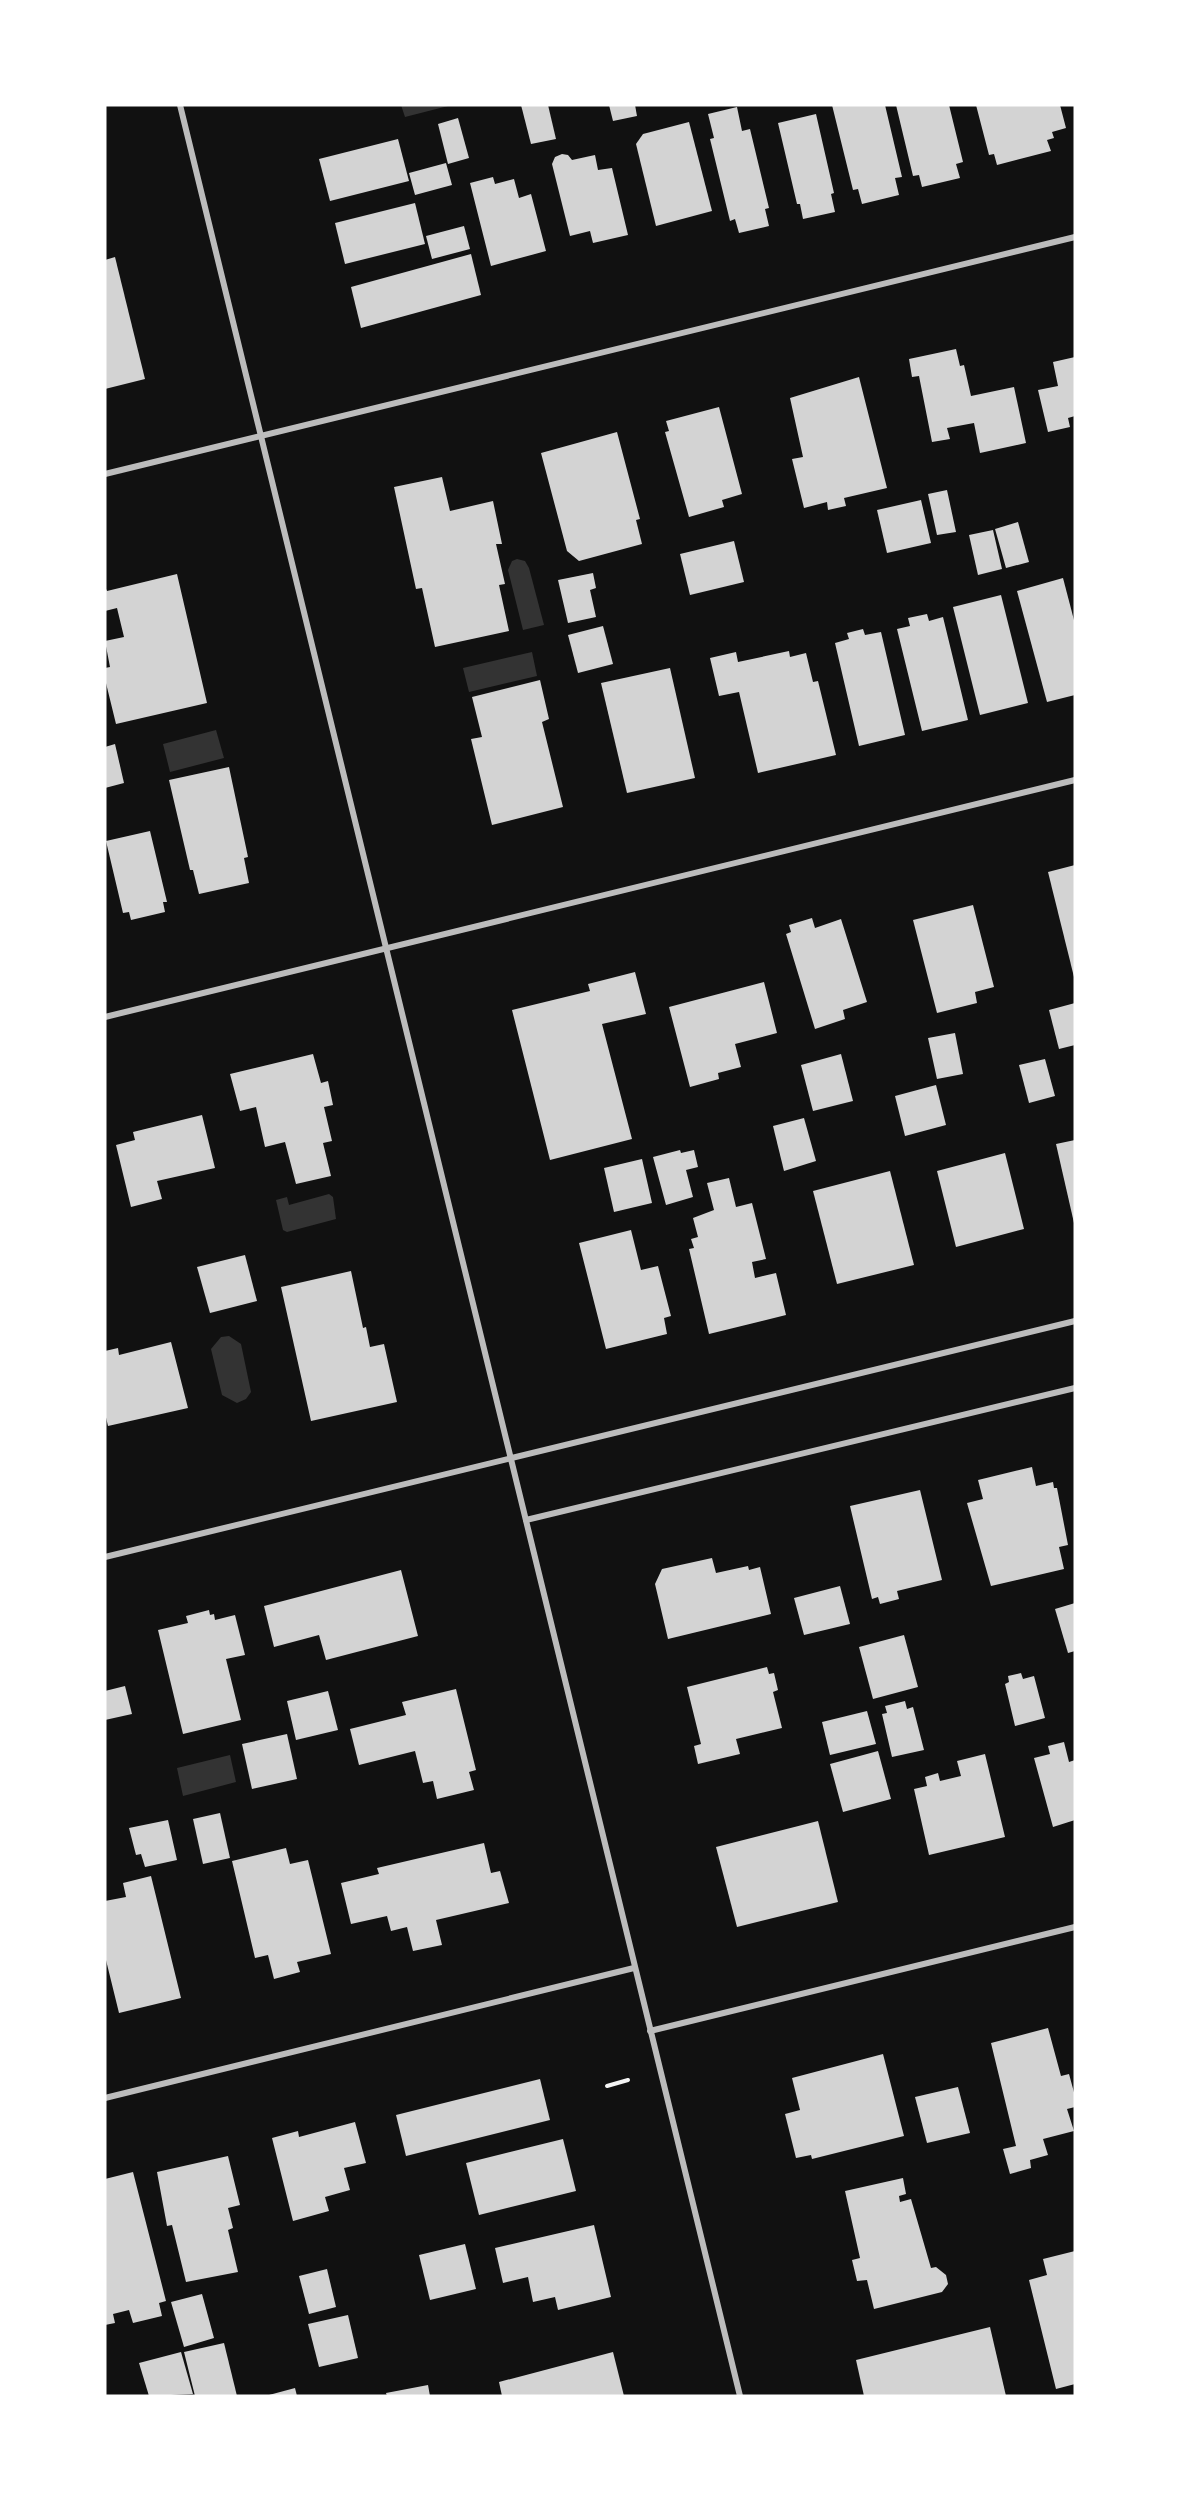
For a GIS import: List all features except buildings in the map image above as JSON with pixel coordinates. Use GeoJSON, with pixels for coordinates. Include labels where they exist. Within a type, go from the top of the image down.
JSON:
{"type":"FeatureCollection","features":[{"type":"Feature","properties":{"kind":"street"},"geometry":{"type":"LineString","coordinates":[[180,105],[740,2396]]}},
{"type":"Feature","properties":{"kind":"street"},"geometry":{"type":"LineString","coordinates":[[105,474],[1075,237]]}},
{"type":"Feature","properties":{"kind":"street"},"geometry":{"type":"LineString","coordinates":[[105,1017],[1075,780]]}},
{"type":"Feature","properties":{"kind":"street"},"geometry":{"type":"LineString","coordinates":[[105,1557],[1075,1321]]}},
{"type":"Feature","properties":{"kind":"street"},"geometry":{"type":"LineString","coordinates":[[526,1520],[1075,1388]]}},
{"type":"Feature","properties":{"kind":"street"},"geometry":{"type":"LineString","coordinates":[[650,2031],[1075,1927]]}},
{"type":"Feature","properties":{"kind":"street"},"geometry":{"type":"LineString","coordinates":[[105,2098],[634,1968]]}},
{"type":"Feature","properties":{"kind":"path"},"geometry":{"type":"LineString","coordinates":[[607,2086],[628,2080]]}},
{"type":"Feature","properties":{"kind":"shaded area"},"geometry":{"type":"Polygon","coordinates":[[[401,105],[452,105],[405,117],[401,105]]]}},
{"type":"Feature","properties":{"kind":"shaded area"},"geometry":{"type":"Polygon","coordinates":[[[517,559],[525,561],[529,568],[544,625],[523,630],[508,570],[512,561],[517,559]]]}},
{"type":"Feature","properties":{"kind":"shaded area"},"geometry":{"type":"Polygon","coordinates":[[[532,652],[537,676],[469,692],[463,668],[532,652]]]}},
{"type":"Feature","properties":{"kind":"shaded area"},"geometry":{"type":"Polygon","coordinates":[[[216,730],[224,758],[170,772],[163,744],[216,730]]]}},
{"type":"Feature","properties":{"kind":"shaded area"},"geometry":{"type":"Polygon","coordinates":[[[329,1194],[333,1197],[336,1219],[287,1232],[283,1230],[276,1200],[287,1197],[289,1205],[329,1194]]]}},
{"type":"Feature","properties":{"kind":"shaded area"},"geometry":{"type":"Polygon","coordinates":[[[229,1336],[241,1344],[251,1392],[246,1399],[237,1403],[222,1395],[211,1349],[221,1337],[229,1336]]]}},
{"type":"Feature","properties":{"kind":"shaded area"},"geometry":{"type":"Polygon","coordinates":[[[230,1755],[236,1782],[183,1796],[177,1768],[230,1755]]]}}]}
